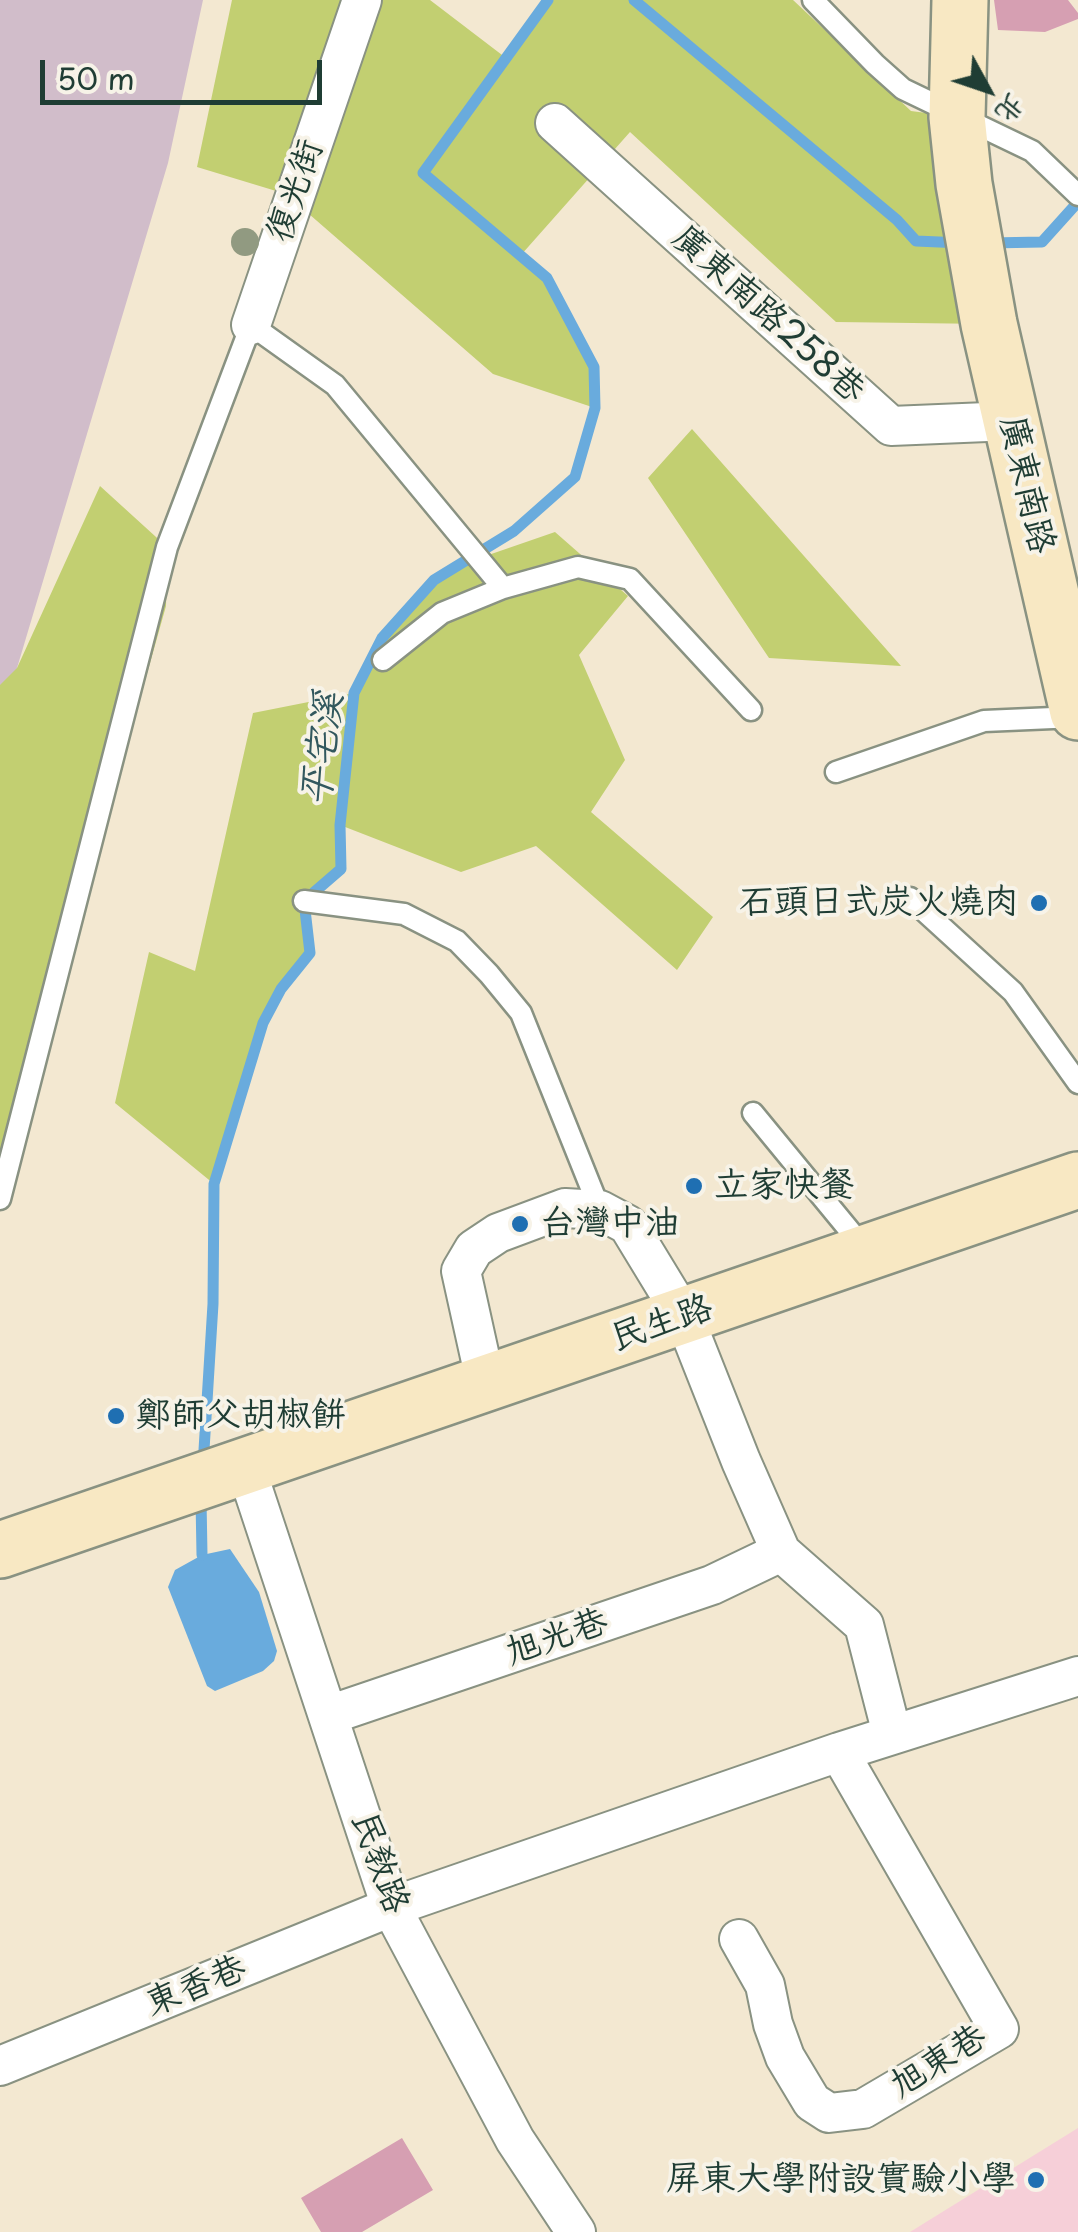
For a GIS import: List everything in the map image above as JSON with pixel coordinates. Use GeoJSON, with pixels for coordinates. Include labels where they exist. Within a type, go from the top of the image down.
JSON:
{"type":"FeatureCollection","features":[{"type":"Feature","properties":{"kind":"street","name":"復光街"},"geometry":{"type":"LineString","coordinates":[[251,325],[362,0]]}},
{"type":"Feature","properties":{"kind":"street","name":"廣東南路"},"geometry":{"type":"LineString","coordinates":[[960,0],[958,117],[974,241],[1078,714]]}},
{"type":"Feature","properties":{"kind":"street","name":"廣東南路258巷"},"geometry":{"type":"LineString","coordinates":[[556,123],[891,426],[1011,420]]}},
{"type":"Feature","properties":{"kind":"street","name":"民生路"},"geometry":{"type":"LineString","coordinates":[[0,1550],[1078,1180]]}},
{"type":"Feature","properties":{"kind":"street"},"geometry":{"type":"LineString","coordinates":[[486,1384],[461,1271],[474,1248],[498,1233],[564,1208],[600,1210],[628,1225],[684,1317],[740,1462],[781,1552],[864,1625],[892,1734]]}},
{"type":"Feature","properties":{"kind":"street","name":"民教路"},"geometry":{"type":"LineString","coordinates":[[245,1465],[391,1907],[515,2140],[576,2232]]}},
{"type":"Feature","properties":{"kind":"street","name":"旭光巷"},"geometry":{"type":"LineString","coordinates":[[329,1714],[712,1585],[781,1552]]}},
{"type":"Feature","properties":{"kind":"street"},"geometry":{"type":"LineString","coordinates":[[391,1907],[838,1752],[1078,1676]]}},
{"type":"Feature","properties":{"kind":"street","name":"旭東巷"},"geometry":{"type":"LineString","coordinates":[[739,1939],[765,1985],[785,2057],[812,2102],[829,2113],[863,2109],[998,2029],[838,1752]]}},
{"type":"Feature","properties":{"kind":"street","name":"東香巷"},"geometry":{"type":"LineString","coordinates":[[0,2066],[391,1907]]}},
{"type":"Feature","properties":{"kind":"lane"},"geometry":{"type":"LineString","coordinates":[[813,0],[874,64],[904,89],[1032,151],[1070,187]]}},
{"type":"Feature","properties":{"kind":"lane"},"geometry":{"type":"LineString","coordinates":[[0,1199],[167,546],[251,325],[335,385],[503,588]]}},
{"type":"Feature","properties":{"kind":"lane"},"geometry":{"type":"LineString","coordinates":[[383,660],[442,613],[503,588],[578,567],[630,579],[751,710]]}},
{"type":"Feature","properties":{"kind":"lane"},"geometry":{"type":"LineString","coordinates":[[836,772],[984,721],[1078,714]]}},
{"type":"Feature","properties":{"kind":"lane"},"geometry":{"type":"LineString","coordinates":[[910,898],[1013,992],[1078,1083]]}},
{"type":"Feature","properties":{"kind":"lane"},"geometry":{"type":"LineString","coordinates":[[304,901],[404,914],[457,941],[489,974],[521,1013],[600,1210]]}},
{"type":"Feature","properties":{"kind":"lane"},"geometry":{"type":"LineString","coordinates":[[753,1112],[869,1253]]}},
{"type":"Feature","properties":{"kind":"shaded area"},"geometry":{"type":"Polygon","coordinates":[[[0,0],[203,0],[168,163],[17,668],[0,787],[0,0]]]}},
{"type":"Feature","properties":{"kind":"shaded area","name":"屏東大學附設實驗小學"},"geometry":{"type":"Polygon","coordinates":[[[1078,2128],[1078,2232],[910,2232],[1078,2128]]]}},
{"type":"Feature","properties":{"kind":"green space"},"geometry":{"type":"Polygon","coordinates":[[[232,0],[430,0],[506,58],[548,0],[793,0],[911,111],[957,117],[989,324],[836,322],[630,132],[521,255],[547,278],[594,367],[595,408],[493,374],[286,194],[197,167],[232,0]]]}},
{"type":"Feature","properties":{"kind":"green space"},"geometry":{"type":"Polygon","coordinates":[[[692,429],[901,666],[769,658],[648,478],[692,429]]]}},
{"type":"Feature","properties":{"kind":"green space"},"geometry":{"type":"Polygon","coordinates":[[[100,486],[167,547],[166,606],[0,1182],[0,685],[17,668],[100,486]]]}},
{"type":"Feature","properties":{"kind":"green space"},"geometry":{"type":"Polygon","coordinates":[[[555,532],[628,596],[579,655],[625,760],[591,812],[713,917],[677,970],[536,846],[461,872],[340,825],[341,869],[305,901],[310,953],[281,989],[263,1023],[214,1184],[115,1103],[149,952],[195,971],[253,713],[354,693],[382,638],[434,580],[471,561],[555,532]]]}},
{"type":"Feature","properties":{"kind":"water"},"geometry":{"type":"Polygon","coordinates":[[[230,1549],[259,1592],[277,1651],[274,1661],[263,1671],[215,1691],[207,1686],[168,1587],[175,1570],[202,1555],[230,1549]]]}},
{"type":"Feature","properties":{"kind":"building"},"geometry":{"type":"Polygon","coordinates":[[[994,0],[1068,0],[1078,19],[1045,32],[998,30],[994,0]]]}},
{"type":"Feature","properties":{"kind":"building"},"geometry":{"type":"Polygon","coordinates":[[[402,2138],[433,2190],[362,2232],[321,2232],[301,2198],[402,2138]]]}},
{"type":"Feature","properties":{"kind":"waterway","name":"平宅溪"},"geometry":{"type":"LineString","coordinates":[[203,1466],[213,1304],[214,1184],[263,1023],[281,989],[310,953],[304,901],[341,869],[340,825],[354,693],[382,638],[434,580],[514,531],[575,477],[595,408],[594,367],[547,278],[423,173],[548,0]]}},
{"type":"Feature","properties":{"kind":"waterway","name":"平宅溪"},"geometry":{"type":"LineString","coordinates":[[634,0],[897,220],[916,241],[962,243]]}},
{"type":"Feature","properties":{"kind":"waterway","name":"平宅溪"},"geometry":{"type":"LineString","coordinates":[[990,243],[1042,242],[1078,202]]}},
{"type":"Feature","properties":{"kind":"waterway","name":"平宅溪"},"geometry":{"type":"LineString","coordinates":[[201,1499],[202,1555]]}},
{"type":"Feature","properties":{"kind":"place","name":"石頭日式炭火燒肉"},"geometry":{"type":"Point","coordinates":[1039,903]}},
{"type":"Feature","properties":{"kind":"place","name":"立家快餐"},"geometry":{"type":"Point","coordinates":[694,1186]}},
{"type":"Feature","properties":{"kind":"place","name":"台灣中油"},"geometry":{"type":"Point","coordinates":[520,1224]}},
{"type":"Feature","properties":{"kind":"place","name":"鄭師父胡椒餅"},"geometry":{"type":"Point","coordinates":[116,1416]}},
{"type":"Feature","properties":{"kind":"place","name":"屏東大學附設實驗小學"},"geometry":{"type":"Point","coordinates":[1036,2180]}}]}
